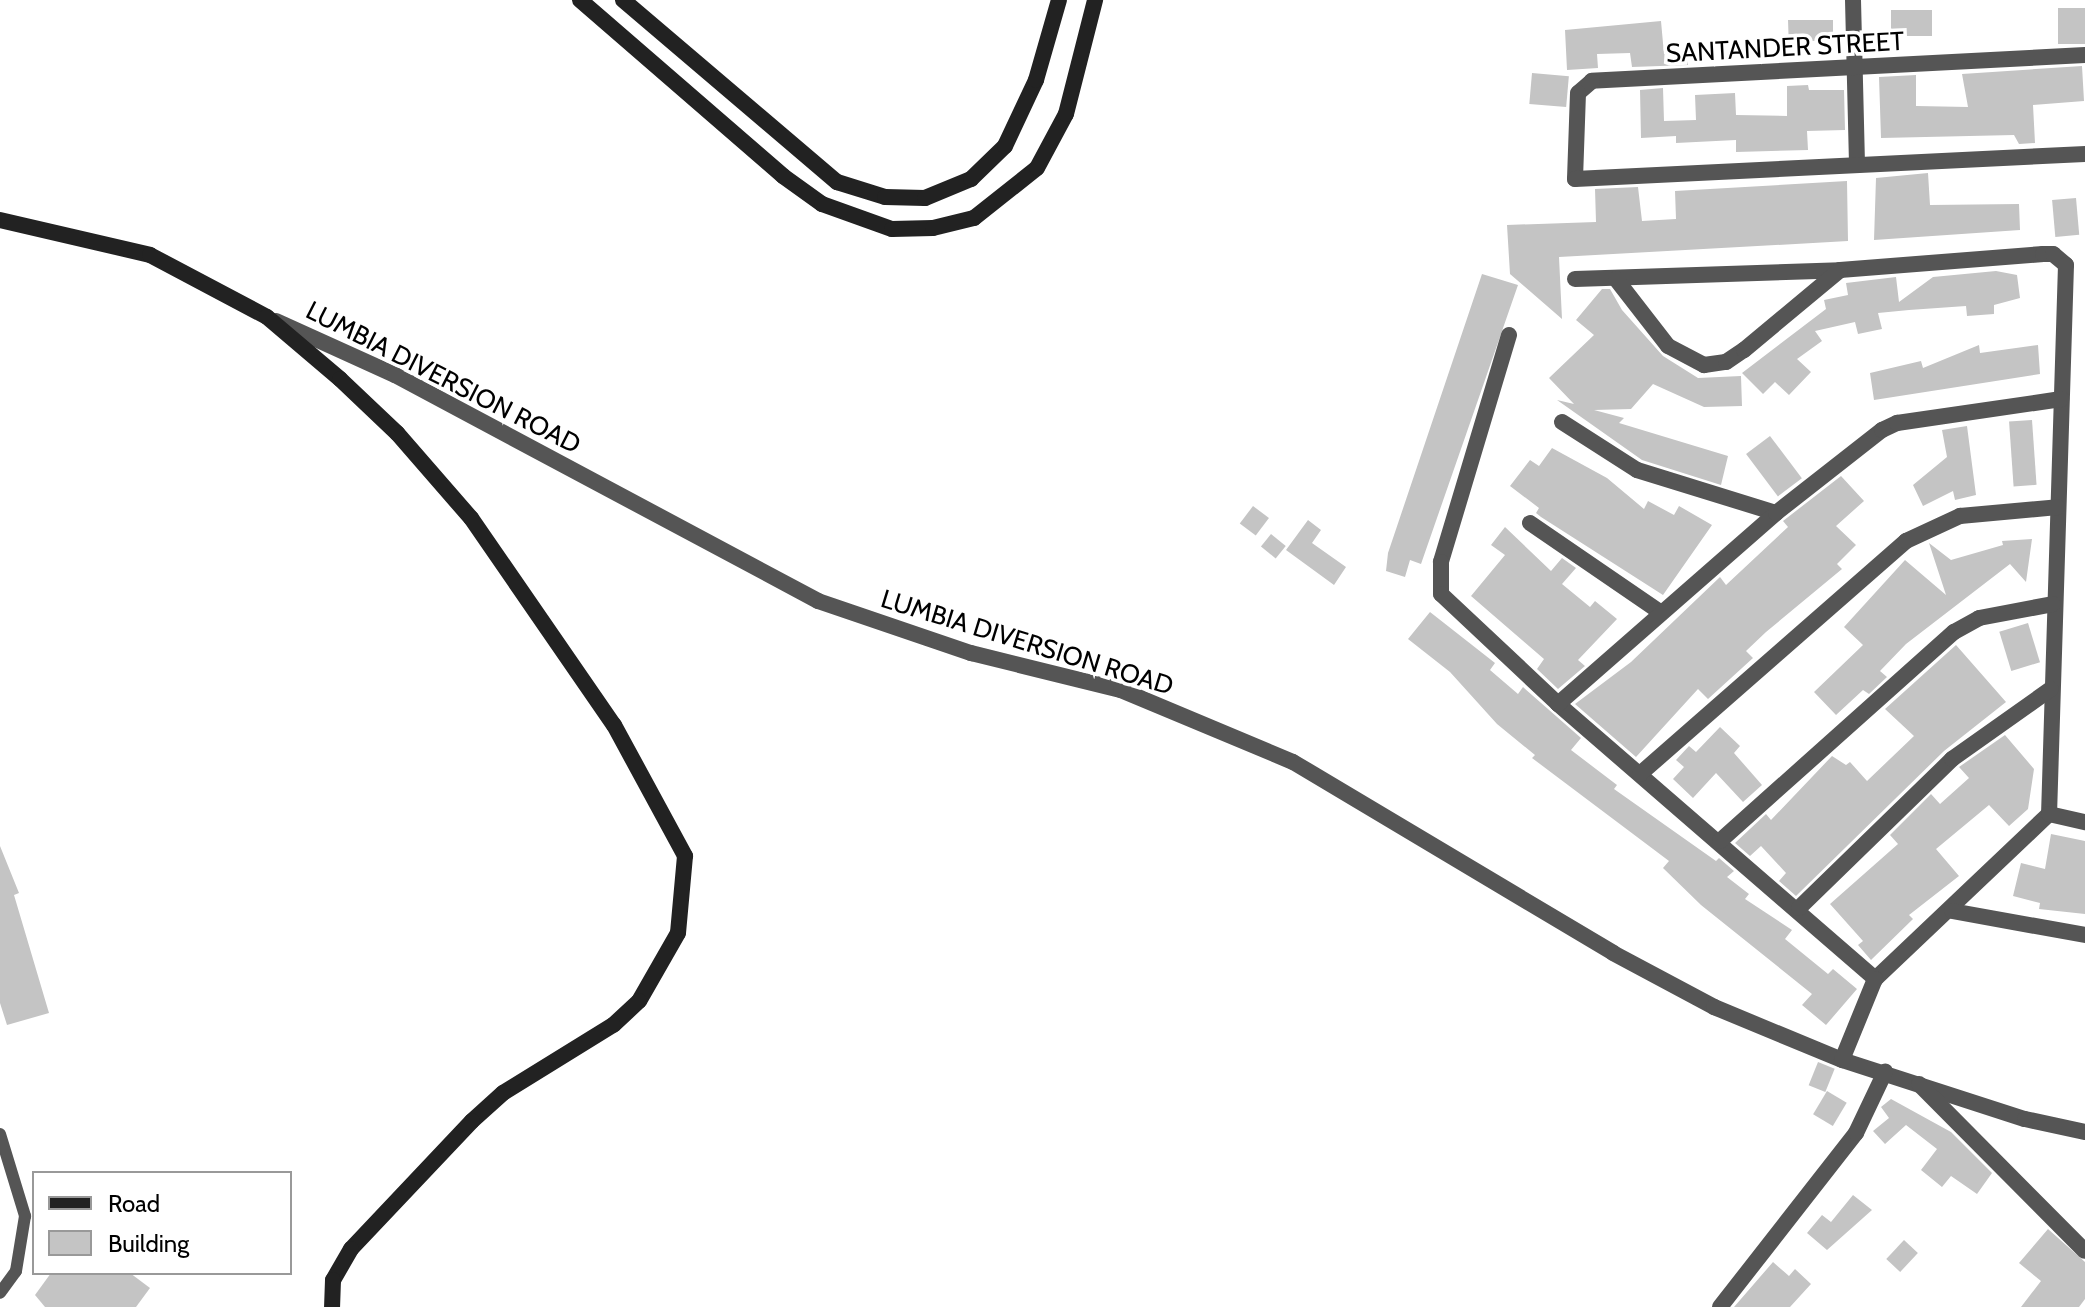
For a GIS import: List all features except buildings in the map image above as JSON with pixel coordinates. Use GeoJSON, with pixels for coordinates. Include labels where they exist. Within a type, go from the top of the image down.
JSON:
{"type":"FeatureCollection","features":[{"type":"Feature","properties":{"kind":"street"},"geometry":{"type":"LineString","coordinates":[[580,0],[783,176],[822,204],[892,229],[933,228],[974,218],[1037,168],[1066,114],[1095,0]]}},
{"type":"Feature","properties":{"kind":"street"},"geometry":{"type":"LineString","coordinates":[[623,0],[837,182],[885,197],[925,198],[971,179],[1005,146],[1036,80],[1059,0]]}},
{"type":"Feature","properties":{"kind":"street"},"geometry":{"type":"LineString","coordinates":[[1853,0],[1857,165],[2085,154]]}},
{"type":"Feature","properties":{"kind":"street","name":"SANTANDER STREET"},"geometry":{"type":"LineString","coordinates":[[1857,165],[1575,179],[1577,101],[1586,83],[2085,55]]}},
{"type":"Feature","properties":{"kind":"street"},"geometry":{"type":"LineString","coordinates":[[0,220],[150,255],[267,317],[397,433],[471,518],[614,725],[685,856],[678,933],[639,1001],[613,1025],[503,1093],[472,1121],[351,1249],[332,1289],[332,1307]]}},
{"type":"Feature","properties":{"kind":"street"},"geometry":{"type":"LineString","coordinates":[[1575,279],[1840,270],[2043,254],[2061,259],[2067,273],[2053,604],[2049,814],[1952,911],[1875,979],[1842,1060]]}},
{"type":"Feature","properties":{"kind":"street"},"geometry":{"type":"LineString","coordinates":[[1616,279],[1668,346],[1704,365],[1726,362],[1744,350],[1840,270]]}},
{"type":"Feature","properties":{"kind":"street","name":"LUMBIA DIVERSION ROAD"},"geometry":{"type":"LineString","coordinates":[[267,317],[395,375],[818,601],[971,653],[1121,690],[1293,762],[1613,953],[1714,1007],[1842,1060],[2025,1119],[2085,1132]]}},
{"type":"Feature","properties":{"kind":"street"},"geometry":{"type":"LineString","coordinates":[[1509,335],[1437,580],[1447,602],[1558,704],[1799,908],[1875,979]]}},
{"type":"Feature","properties":{"kind":"street"},"geometry":{"type":"LineString","coordinates":[[1558,704],[1660,612],[1866,441],[1897,423],[2061,399]]}},
{"type":"Feature","properties":{"kind":"street"},"geometry":{"type":"LineString","coordinates":[[1562,422],[1637,470],[1776,513]]}},
{"type":"Feature","properties":{"kind":"street"},"geometry":{"type":"LineString","coordinates":[[1640,774],[1906,541],[1960,516],[2058,507]]}},
{"type":"Feature","properties":{"kind":"street"},"geometry":{"type":"LineString","coordinates":[[1530,523],[1660,612]]}},
{"type":"Feature","properties":{"kind":"street"},"geometry":{"type":"LineString","coordinates":[[1720,841],[1954,632],[1979,618],[2053,604]]}},
{"type":"Feature","properties":{"kind":"street"},"geometry":{"type":"LineString","coordinates":[[1799,908],[1952,759],[2051,689]]}},
{"type":"Feature","properties":{"kind":"street"},"geometry":{"type":"LineString","coordinates":[[2049,814],[2085,822]]}},
{"type":"Feature","properties":{"kind":"street"},"geometry":{"type":"LineString","coordinates":[[1952,911],[2085,935]]}},
{"type":"Feature","properties":{"kind":"street"},"geometry":{"type":"LineString","coordinates":[[1720,1307],[1856,1133],[1885,1072]]}},
{"type":"Feature","properties":{"kind":"street"},"geometry":{"type":"LineString","coordinates":[[1917,1082],[2085,1251]]}},
{"type":"Feature","properties":{"kind":"street"},"geometry":{"type":"LineString","coordinates":[[332,1289],[340,1307]]}},
{"type":"Feature","properties":{"kind":"lane"},"geometry":{"type":"LineString","coordinates":[[0,1134],[25,1216],[16,1271],[0,1293]]}}]}
